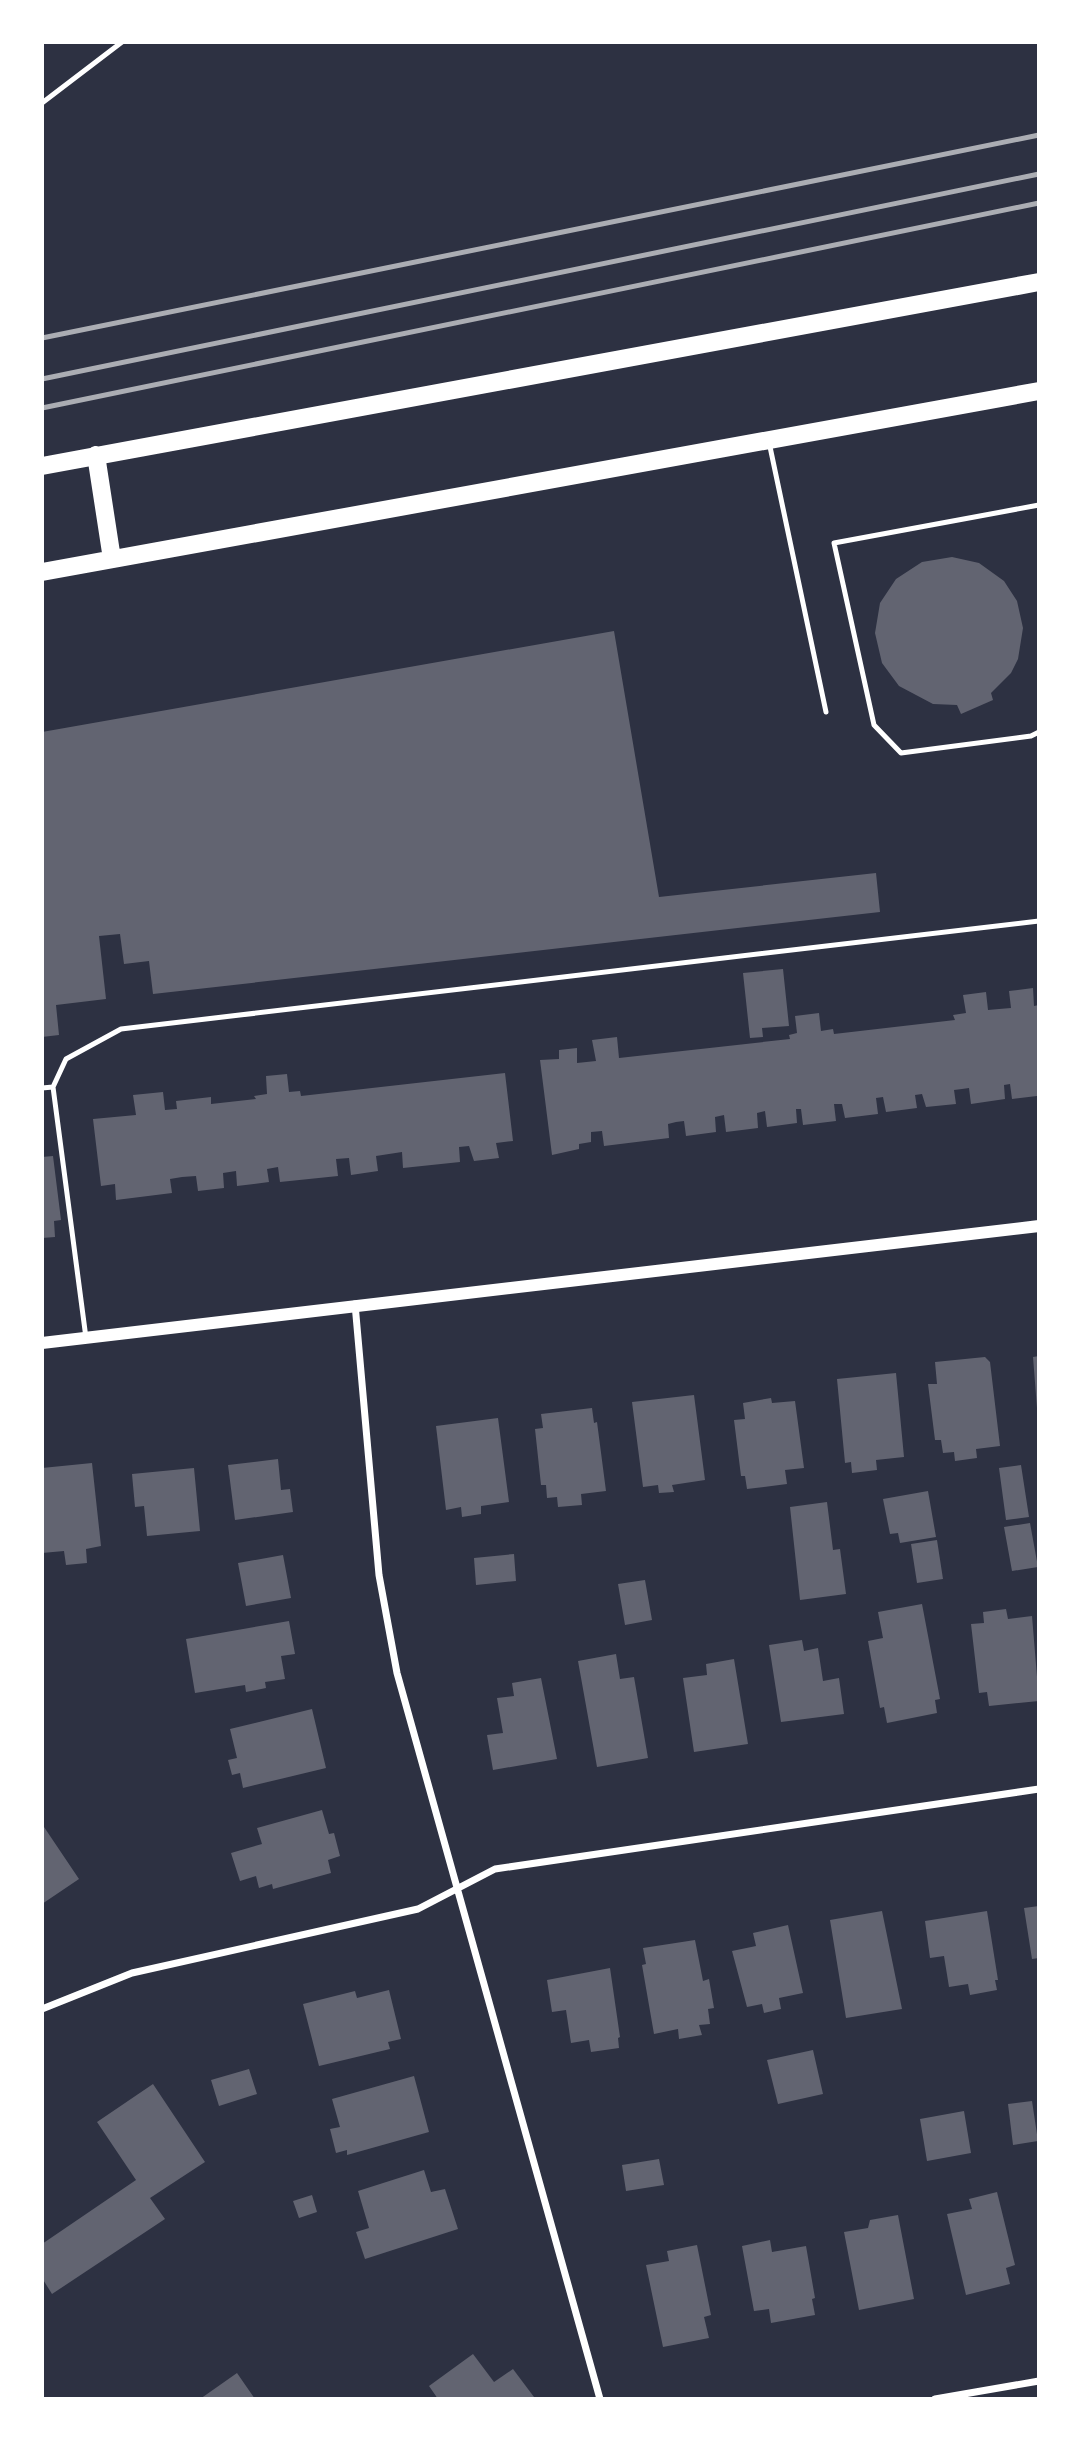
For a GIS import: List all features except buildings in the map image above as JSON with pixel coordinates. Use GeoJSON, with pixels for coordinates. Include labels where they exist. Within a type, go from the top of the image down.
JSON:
{"type":"FeatureCollection","features":[{"type":"Feature","properties":{"kind":"main road"},"geometry":{"type":"LineString","coordinates":[[42,466],[1039,282]]}},
{"type":"Feature","properties":{"kind":"main road"},"geometry":{"type":"LineString","coordinates":[[42,572],[1039,391]]}},
{"type":"Feature","properties":{"kind":"main road"},"geometry":{"type":"LineString","coordinates":[[96,455],[112,559]]}},
{"type":"Feature","properties":{"kind":"street"},"geometry":{"type":"LineString","coordinates":[[42,1343],[355,1304],[1039,1226]]}},
{"type":"Feature","properties":{"kind":"street"},"geometry":{"type":"LineString","coordinates":[[355,1304],[381,1587],[397,1673],[600,2399]]}},
{"type":"Feature","properties":{"kind":"street"},"geometry":{"type":"LineString","coordinates":[[42,2009],[132,1973],[418,1909],[495,1869],[1039,1789]]}},
{"type":"Feature","properties":{"kind":"street"},"geometry":{"type":"LineString","coordinates":[[935,2399],[1039,2381]]}},
{"type":"Feature","properties":{"kind":"lane"},"geometry":{"type":"LineString","coordinates":[[42,103],[122,42]]}},
{"type":"Feature","properties":{"kind":"lane"},"geometry":{"type":"LineString","coordinates":[[769,439],[826,712]]}},
{"type":"Feature","properties":{"kind":"lane"},"geometry":{"type":"LineString","coordinates":[[1039,505],[834,542],[874,725],[901,753],[1031,736],[1039,732]]}},
{"type":"Feature","properties":{"kind":"lane"},"geometry":{"type":"LineString","coordinates":[[86,1338],[53,1087],[66,1059],[121,1029],[1039,921]]}},
{"type":"Feature","properties":{"kind":"lane"},"geometry":{"type":"LineString","coordinates":[[42,1088],[53,1087]]}},
{"type":"Feature","properties":{"kind":"railway"},"geometry":{"type":"LineString","coordinates":[[42,338],[1039,135]]}},
{"type":"Feature","properties":{"kind":"railway"},"geometry":{"type":"LineString","coordinates":[[42,379],[1039,174]]}},
{"type":"Feature","properties":{"kind":"railway"},"geometry":{"type":"LineString","coordinates":[[42,408],[1039,203]]}}]}
